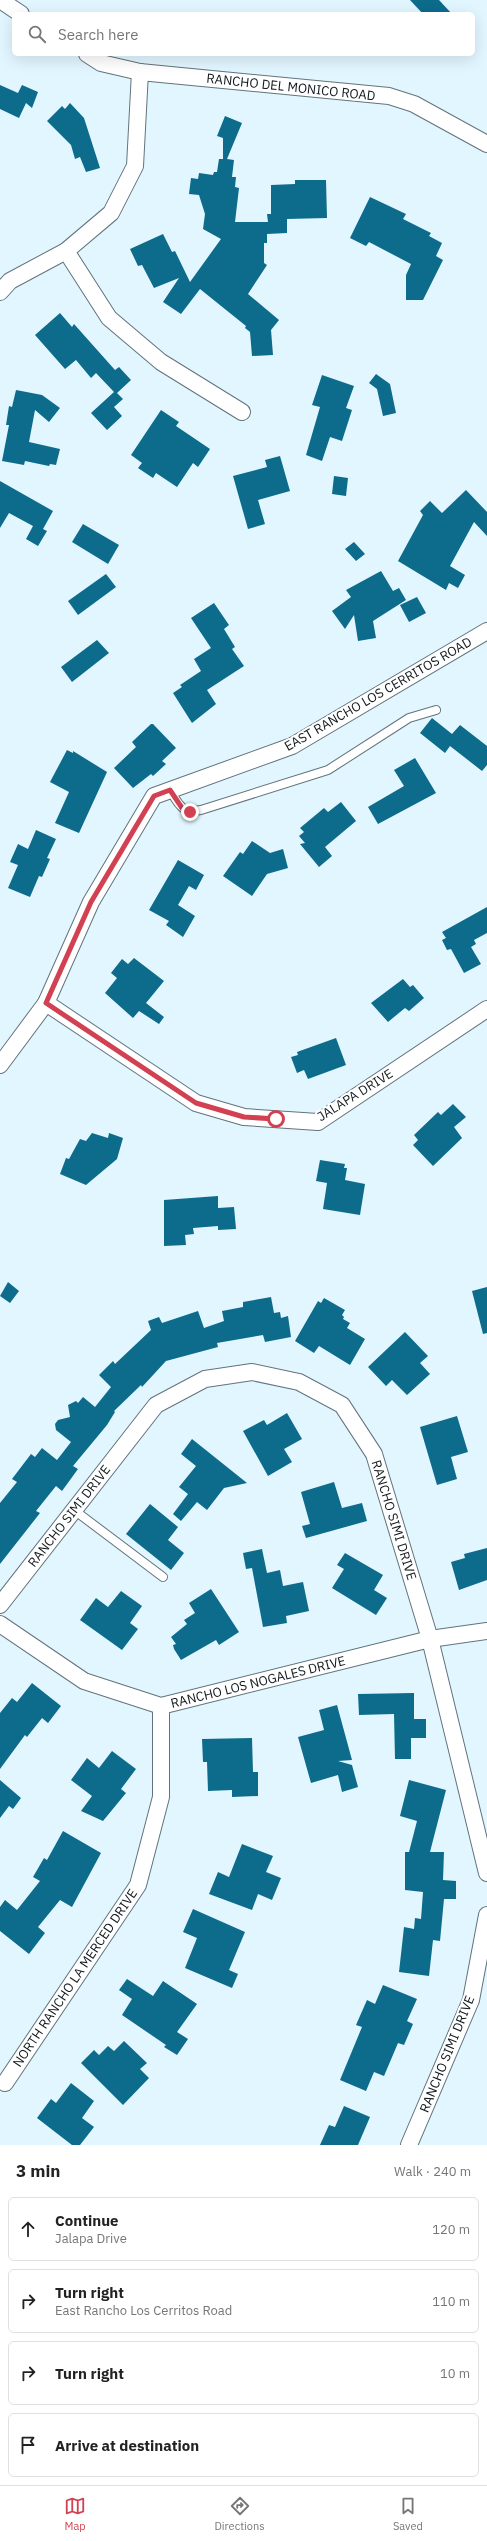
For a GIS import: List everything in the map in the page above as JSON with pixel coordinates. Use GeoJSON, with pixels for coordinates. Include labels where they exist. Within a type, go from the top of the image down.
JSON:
{"type":"FeatureCollection","features":[{"type":"Feature","properties":{"kind":"street"},"geometry":{"type":"LineString","coordinates":[[0,0],[18,12]]}},
{"type":"Feature","properties":{"kind":"street","name":"RANCHO DEL MONICO ROAD"},"geometry":{"type":"LineString","coordinates":[[90,56],[101,62],[140,72],[388,96],[414,104],[487,144]]}},
{"type":"Feature","properties":{"kind":"street"},"geometry":{"type":"LineString","coordinates":[[0,292],[10,281],[66,251],[111,213],[135,166],[140,72]]}},
{"type":"Feature","properties":{"kind":"street"},"geometry":{"type":"LineString","coordinates":[[66,251],[109,318],[161,362],[242,412]]}},
{"type":"Feature","properties":{"kind":"street","name":"EAST RANCHO LOS CERRITOS ROAD"},"geometry":{"type":"LineString","coordinates":[[0,1065],[46,1003],[91,902],[154,796],[292,746],[487,631]]}},
{"type":"Feature","properties":{"kind":"street","name":"JALAPA DRIVE"},"geometry":{"type":"LineString","coordinates":[[46,1003],[196,1103],[244,1117],[318,1122],[487,1009]]}},
{"type":"Feature","properties":{"kind":"street","name":"RANCHO SIMI DRIVE"},"geometry":{"type":"LineString","coordinates":[[0,1605],[156,1405],[204,1380],[252,1372],[299,1382],[342,1405],[374,1454],[430,1639],[487,1873]]}},
{"type":"Feature","properties":{"kind":"street","name":"RANCHO LOS NOGALES DRIVE"},"geometry":{"type":"LineString","coordinates":[[0,1624],[84,1681],[161,1706],[430,1639],[487,1631]]}},
{"type":"Feature","properties":{"kind":"street","name":"NORTH RANCHO LA MERCED DRIVE"},"geometry":{"type":"LineString","coordinates":[[5,2083],[138,1885],[161,1797],[161,1706]]}},
{"type":"Feature","properties":{"kind":"street","name":"RANCHO SIMI DRIVE"},"geometry":{"type":"LineString","coordinates":[[410,2145],[470,2000],[487,1915]]}},
{"type":"Feature","properties":{"kind":"lane"},"geometry":{"type":"LineString","coordinates":[[170,790],[182,808],[190,812],[201,810],[328,770],[409,718],[436,710]]}},
{"type":"Feature","properties":{"kind":"lane"},"geometry":{"type":"LineString","coordinates":[[74,1510],[163,1577]]}},
{"type":"Feature","properties":{"kind":"building"},"geometry":{"type":"Polygon","coordinates":[[[410,0],[439,0],[450,12],[421,12],[410,0]]]}},
{"type":"Feature","properties":{"kind":"building"},"geometry":{"type":"Polygon","coordinates":[[[0,85],[18,93],[22,85],[38,92],[32,108],[26,103],[19,118],[0,109],[0,85]]]}},
{"type":"Feature","properties":{"kind":"building"},"geometry":{"type":"Polygon","coordinates":[[[70,103],[84,118],[100,168],[86,172],[80,157],[75,159],[71,145],[47,121],[62,106],[65,109],[70,103]]]}},
{"type":"Feature","properties":{"kind":"building"},"geometry":{"type":"Polygon","coordinates":[[[225,116],[242,123],[227,159],[234,160],[232,177],[236,177],[235,187],[239,188],[235,222],[268,222],[267,214],[271,214],[271,185],[295,184],[295,180],[326,180],[327,218],[287,219],[287,233],[267,234],[267,243],[264,243],[264,263],[267,265],[248,294],[279,320],[271,330],[273,355],[252,356],[250,332],[245,328],[246,326],[200,289],[181,314],[163,302],[179,278],[154,288],[142,265],[138,266],[130,249],[163,234],[172,252],[175,251],[190,282],[221,239],[203,229],[205,214],[199,195],[189,194],[191,178],[198,179],[199,173],[213,175],[214,172],[217,172],[219,159],[223,159],[223,138],[217,136],[225,116]]]}},
{"type":"Feature","properties":{"kind":"building"},"geometry":{"type":"Polygon","coordinates":[[[370,197],[406,214],[403,219],[431,233],[429,236],[442,243],[436,256],[443,260],[423,300],[406,300],[406,275],[411,264],[369,242],[366,246],[350,238],[370,197]]]}},
{"type":"Feature","properties":{"kind":"building"},"geometry":{"type":"Polygon","coordinates":[[[60,313],[72,327],[74,324],[115,370],[119,367],[131,380],[117,393],[123,399],[114,407],[122,416],[107,430],[91,413],[114,392],[96,373],[91,378],[76,360],[65,369],[35,335],[60,313]]]}},
{"type":"Feature","properties":{"kind":"building"},"geometry":{"type":"Polygon","coordinates":[[[376,374],[390,384],[396,413],[383,416],[377,389],[369,383],[376,374]]]}},
{"type":"Feature","properties":{"kind":"building"},"geometry":{"type":"Polygon","coordinates":[[[322,375],[354,386],[346,408],[352,410],[342,441],[330,437],[322,461],[306,455],[320,407],[312,405],[322,375]]]}},
{"type":"Feature","properties":{"kind":"building"},"geometry":{"type":"Polygon","coordinates":[[[16,390],[42,395],[60,408],[49,422],[35,410],[29,442],[60,449],[56,465],[50,464],[49,466],[25,461],[24,465],[2,461],[9,425],[6,425],[9,406],[12,407],[16,390]]]}},
{"type":"Feature","properties":{"kind":"building"},"geometry":{"type":"Polygon","coordinates":[[[161,410],[179,422],[176,426],[210,449],[198,467],[193,463],[177,487],[156,473],[153,478],[138,468],[142,463],[131,455],[161,410]]]}},
{"type":"Feature","properties":{"kind":"building"},"geometry":{"type":"Polygon","coordinates":[[[280,456],[290,491],[258,500],[265,524],[248,529],[233,476],[267,467],[265,460],[280,456]]]}},
{"type":"Feature","properties":{"kind":"building"},"geometry":{"type":"Polygon","coordinates":[[[334,476],[348,478],[346,496],[332,494],[334,476]]]}},
{"type":"Feature","properties":{"kind":"building"},"geometry":{"type":"Polygon","coordinates":[[[0,481],[53,511],[43,529],[47,531],[38,546],[26,539],[33,526],[9,513],[0,528],[0,481]]]}},
{"type":"Feature","properties":{"kind":"building"},"geometry":{"type":"Polygon","coordinates":[[[466,490],[487,512],[487,536],[474,522],[450,566],[465,575],[458,588],[449,583],[446,590],[398,561],[423,515],[420,511],[430,501],[442,513],[466,490]]]}},
{"type":"Feature","properties":{"kind":"building"},"geometry":{"type":"Polygon","coordinates":[[[83,524],[119,545],[108,564],[72,542],[83,524]]]}},
{"type":"Feature","properties":{"kind":"building"},"geometry":{"type":"Polygon","coordinates":[[[354,542],[365,554],[356,561],[345,549],[354,542]]]}},
{"type":"Feature","properties":{"kind":"building"},"geometry":{"type":"Polygon","coordinates":[[[381,571],[393,591],[399,588],[406,600],[373,621],[376,638],[358,641],[354,615],[345,629],[332,611],[351,597],[346,590],[381,571]]]}},
{"type":"Feature","properties":{"kind":"building"},"geometry":{"type":"Polygon","coordinates":[[[106,574],[116,587],[78,615],[68,601],[106,574]]]}},
{"type":"Feature","properties":{"kind":"building"},"geometry":{"type":"Polygon","coordinates":[[[417,597],[426,613],[409,622],[400,605],[417,597]]]}},
{"type":"Feature","properties":{"kind":"building"},"geometry":{"type":"Polygon","coordinates":[[[214,603],[229,625],[224,629],[235,647],[232,649],[244,666],[207,690],[216,704],[192,723],[173,693],[182,687],[180,685],[201,671],[194,659],[211,648],[191,618],[214,603]]]}},
{"type":"Feature","properties":{"kind":"building"},"geometry":{"type":"Polygon","coordinates":[[[97,640],[109,653],[72,682],[61,667],[97,640]]]}},
{"type":"Feature","properties":{"kind":"building"},"geometry":{"type":"Polygon","coordinates":[[[432,718],[452,734],[460,725],[487,746],[487,765],[482,771],[450,746],[445,753],[420,733],[432,718]]]}},
{"type":"Feature","properties":{"kind":"building"},"geometry":{"type":"Polygon","coordinates":[[[151,724],[153,724],[176,748],[162,761],[166,764],[153,776],[151,774],[133,788],[114,768],[136,747],[132,742],[151,724]]]}},
{"type":"Feature","properties":{"kind":"building"},"geometry":{"type":"Polygon","coordinates":[[[67,750],[73,753],[73,751],[107,772],[79,833],[55,823],[69,792],[50,782],[67,750]]]}},
{"type":"Feature","properties":{"kind":"building"},"geometry":{"type":"Polygon","coordinates":[[[415,758],[436,793],[378,824],[368,807],[404,786],[394,770],[415,758]]]}},
{"type":"Feature","properties":{"kind":"building"},"geometry":{"type":"Polygon","coordinates":[[[341,802],[356,821],[325,847],[332,856],[319,867],[300,844],[305,843],[299,836],[304,832],[300,828],[324,808],[328,812],[341,802]]]}},
{"type":"Feature","properties":{"kind":"building"},"geometry":{"type":"Polygon","coordinates":[[[36,830],[56,839],[47,858],[50,859],[42,877],[39,876],[30,897],[8,888],[18,865],[10,862],[18,844],[28,849],[36,830]]]}},
{"type":"Feature","properties":{"kind":"building"},"geometry":{"type":"Polygon","coordinates":[[[252,841],[270,853],[283,849],[288,868],[267,874],[252,896],[223,876],[240,852],[243,854],[252,841]]]}},
{"type":"Feature","properties":{"kind":"building"},"geometry":{"type":"Polygon","coordinates":[[[178,860],[204,875],[196,890],[189,886],[178,905],[195,916],[183,937],[166,925],[169,921],[149,910],[178,860]]]}},
{"type":"Feature","properties":{"kind":"building"},"geometry":{"type":"Polygon","coordinates":[[[487,907],[487,933],[474,940],[476,944],[471,947],[481,964],[464,973],[451,949],[447,950],[442,940],[446,938],[442,932],[487,907]]]}},
{"type":"Feature","properties":{"kind":"building"},"geometry":{"type":"Polygon","coordinates":[[[134,958],[164,981],[146,1003],[164,1017],[159,1024],[139,1011],[133,1018],[105,993],[117,978],[111,973],[122,959],[128,964],[134,958]]]}},
{"type":"Feature","properties":{"kind":"building"},"geometry":{"type":"Polygon","coordinates":[[[403,979],[410,987],[413,985],[424,998],[409,1011],[405,1008],[388,1022],[371,1003],[403,979]]]}},
{"type":"Feature","properties":{"kind":"building"},"geometry":{"type":"Polygon","coordinates":[[[336,1038],[346,1065],[308,1079],[304,1070],[297,1073],[291,1057],[298,1055],[297,1052],[336,1038]]]}},
{"type":"Feature","properties":{"kind":"building"},"geometry":{"type":"Polygon","coordinates":[[[453,1104],[466,1117],[454,1127],[462,1138],[433,1166],[413,1145],[418,1140],[414,1135],[438,1112],[441,1115],[453,1104]]]}},
{"type":"Feature","properties":{"kind":"building"},"geometry":{"type":"Polygon","coordinates":[[[92,1133],[108,1138],[109,1133],[123,1138],[117,1159],[86,1185],[60,1174],[66,1158],[69,1159],[80,1139],[86,1141],[92,1133]]]}},
{"type":"Feature","properties":{"kind":"building"},"geometry":{"type":"Polygon","coordinates":[[[320,1160],[345,1164],[344,1168],[347,1168],[345,1180],[365,1184],[360,1215],[323,1209],[327,1183],[316,1181],[320,1160]]]}},
{"type":"Feature","properties":{"kind":"building"},"geometry":{"type":"Polygon","coordinates":[[[218,1196],[218,1208],[234,1207],[236,1229],[218,1230],[218,1226],[193,1228],[194,1234],[185,1235],[186,1245],[164,1246],[164,1200],[218,1196]]]}},
{"type":"Feature","properties":{"kind":"building"},"geometry":{"type":"Polygon","coordinates":[[[8,1282],[19,1291],[10,1303],[0,1296],[8,1282]]]}},
{"type":"Feature","properties":{"kind":"building"},"geometry":{"type":"Polygon","coordinates":[[[487,1287],[487,1333],[483,1334],[472,1291],[487,1287]]]}},
{"type":"Feature","properties":{"kind":"building"},"geometry":{"type":"Polygon","coordinates":[[[271,1297],[274,1313],[280,1312],[281,1318],[288,1316],[291,1337],[265,1342],[263,1335],[217,1343],[218,1347],[166,1361],[142,1387],[141,1385],[114,1411],[115,1412],[107,1425],[73,1466],[78,1469],[62,1491],[56,1486],[36,1511],[40,1513],[0,1564],[0,1503],[17,1482],[12,1479],[31,1454],[35,1457],[42,1448],[57,1460],[71,1442],[56,1430],[55,1424],[58,1420],[70,1417],[68,1405],[76,1401],[78,1403],[83,1397],[95,1407],[111,1387],[99,1375],[113,1361],[115,1364],[151,1330],[148,1321],[159,1317],[162,1323],[198,1311],[204,1328],[224,1321],[222,1311],[243,1307],[243,1302],[271,1297]]]}},
{"type":"Feature","properties":{"kind":"building"},"geometry":{"type":"Polygon","coordinates":[[[324,1298],[345,1310],[342,1315],[344,1317],[343,1319],[350,1323],[347,1328],[365,1339],[350,1365],[319,1346],[314,1353],[295,1341],[318,1301],[321,1303],[324,1298]]]}},
{"type":"Feature","properties":{"kind":"building"},"geometry":{"type":"Polygon","coordinates":[[[405,1332],[428,1356],[420,1363],[430,1374],[407,1395],[392,1380],[386,1386],[368,1367],[405,1332]]]}},
{"type":"Feature","properties":{"kind":"building"},"geometry":{"type":"Polygon","coordinates":[[[287,1413],[302,1439],[284,1449],[292,1462],[268,1476],[243,1431],[264,1420],[267,1425],[287,1413]]]}},
{"type":"Feature","properties":{"kind":"building"},"geometry":{"type":"Polygon","coordinates":[[[457,1416],[468,1452],[451,1457],[457,1479],[437,1485],[420,1427],[457,1416]]]}},
{"type":"Feature","properties":{"kind":"building"},"geometry":{"type":"Polygon","coordinates":[[[192,1439],[247,1483],[224,1488],[207,1510],[197,1502],[181,1521],[173,1514],[188,1494],[179,1487],[196,1466],[181,1454],[192,1439]]]}},
{"type":"Feature","properties":{"kind":"building"},"geometry":{"type":"Polygon","coordinates":[[[334,1482],[342,1508],[362,1503],[367,1521],[306,1538],[302,1526],[310,1524],[301,1492],[334,1482]]]}},
{"type":"Feature","properties":{"kind":"building"},"geometry":{"type":"Polygon","coordinates":[[[150,1504],[178,1527],[168,1540],[184,1553],[171,1570],[126,1534],[150,1504]]]}},
{"type":"Feature","properties":{"kind":"building"},"geometry":{"type":"Polygon","coordinates":[[[487,1548],[487,1580],[459,1590],[451,1562],[465,1558],[464,1554],[487,1548]]]}},
{"type":"Feature","properties":{"kind":"building"},"geometry":{"type":"Polygon","coordinates":[[[262,1549],[267,1573],[280,1570],[283,1586],[303,1582],[309,1611],[286,1616],[287,1623],[263,1627],[252,1568],[246,1569],[243,1553],[262,1549]]]}},
{"type":"Feature","properties":{"kind":"building"},"geometry":{"type":"Polygon","coordinates":[[[345,1553],[383,1575],[374,1590],[387,1598],[376,1615],[332,1588],[344,1569],[337,1565],[345,1553]]]}},
{"type":"Feature","properties":{"kind":"building"},"geometry":{"type":"Polygon","coordinates":[[[211,1589],[239,1632],[219,1645],[216,1640],[181,1660],[174,1649],[173,1645],[176,1644],[171,1637],[187,1624],[184,1620],[195,1613],[189,1603],[211,1589]]]}},
{"type":"Feature","properties":{"kind":"building"},"geometry":{"type":"Polygon","coordinates":[[[121,1591],[142,1606],[130,1623],[138,1629],[122,1650],[80,1620],[96,1598],[108,1607],[121,1591]]]}},
{"type":"Feature","properties":{"kind":"building"},"geometry":{"type":"Polygon","coordinates":[[[32,1683],[61,1706],[48,1723],[42,1718],[27,1737],[25,1735],[0,1769],[0,1713],[12,1698],[17,1702],[32,1683]]]}},
{"type":"Feature","properties":{"kind":"building"},"geometry":{"type":"Polygon","coordinates":[[[414,1693],[414,1719],[426,1719],[426,1738],[411,1738],[411,1759],[395,1759],[394,1714],[359,1715],[358,1694],[414,1693]]]}},
{"type":"Feature","properties":{"kind":"building"},"geometry":{"type":"Polygon","coordinates":[[[337,1705],[352,1760],[338,1761],[352,1765],[358,1787],[342,1792],[338,1775],[311,1783],[298,1737],[324,1730],[319,1710],[337,1705]]]}},
{"type":"Feature","properties":{"kind":"building"},"geometry":{"type":"Polygon","coordinates":[[[252,1738],[253,1772],[258,1772],[258,1796],[232,1797],[232,1790],[208,1791],[207,1762],[203,1762],[202,1739],[252,1738]]]}},
{"type":"Feature","properties":{"kind":"building"},"geometry":{"type":"Polygon","coordinates":[[[112,1751],[136,1769],[121,1789],[126,1793],[103,1821],[81,1811],[92,1796],[71,1780],[87,1758],[99,1768],[112,1751]]]}},
{"type":"Feature","properties":{"kind":"building"},"geometry":{"type":"Polygon","coordinates":[[[0,1780],[21,1798],[13,1809],[9,1806],[0,1818],[0,1780]]]}},
{"type":"Feature","properties":{"kind":"building"},"geometry":{"type":"Polygon","coordinates":[[[409,1780],[446,1790],[430,1852],[444,1852],[443,1880],[456,1881],[456,1899],[444,1899],[440,1941],[433,1940],[429,1976],[399,1972],[404,1927],[414,1929],[415,1918],[421,1919],[423,1892],[405,1890],[405,1852],[409,1852],[417,1821],[400,1816],[409,1780]]]}},
{"type":"Feature","properties":{"kind":"building"},"geometry":{"type":"Polygon","coordinates":[[[63,1831],[101,1853],[72,1907],[60,1900],[38,1927],[45,1933],[29,1954],[0,1931],[0,1907],[5,1900],[17,1910],[40,1881],[33,1877],[44,1858],[47,1860],[63,1831]]]}},
{"type":"Feature","properties":{"kind":"building"},"geometry":{"type":"Polygon","coordinates":[[[242,1844],[273,1856],[266,1872],[281,1878],[272,1900],[258,1894],[252,1910],[209,1894],[218,1872],[229,1877],[242,1844]]]}},
{"type":"Feature","properties":{"kind":"building"},"geometry":{"type":"Polygon","coordinates":[[[193,1909],[245,1932],[229,1970],[238,1974],[232,1988],[185,1968],[197,1938],[183,1932],[193,1909]]]}},
{"type":"Feature","properties":{"kind":"building"},"geometry":{"type":"Polygon","coordinates":[[[127,1979],[153,1996],[163,1981],[197,2004],[177,2032],[188,2039],[177,2055],[164,2047],[166,2045],[122,2015],[132,1999],[119,1990],[127,1979]]]}},
{"type":"Feature","properties":{"kind":"building"},"geometry":{"type":"Polygon","coordinates":[[[383,1985],[417,1999],[407,2021],[413,2024],[404,2045],[398,2043],[384,2076],[374,2072],[366,2091],[340,2080],[362,2027],[356,2025],[367,2000],[375,2004],[383,1985]]]}},
{"type":"Feature","properties":{"kind":"building"},"geometry":{"type":"Polygon","coordinates":[[[124,2041],[147,2063],[140,2069],[149,2078],[123,2105],[81,2063],[94,2050],[99,2055],[108,2046],[114,2051],[124,2041]]]}},
{"type":"Feature","properties":{"kind":"building"},"geometry":{"type":"Polygon","coordinates":[[[71,2083],[94,2101],[82,2118],[94,2127],[80,2145],[72,2145],[37,2118],[51,2099],[56,2103],[71,2083]]]}},
{"type":"Feature","properties":{"kind":"building"},"geometry":{"type":"Polygon","coordinates":[[[344,2106],[370,2117],[358,2145],[320,2145],[329,2125],[335,2127],[344,2106]]]}},
{"type":"Feature","properties":{"kind":"route"},"geometry":{"type":"LineString","coordinates":[[190,812],[182,808],[170,790],[154,796],[91,902],[46,1003],[196,1103],[244,1117],[276,1119]]}}]}
